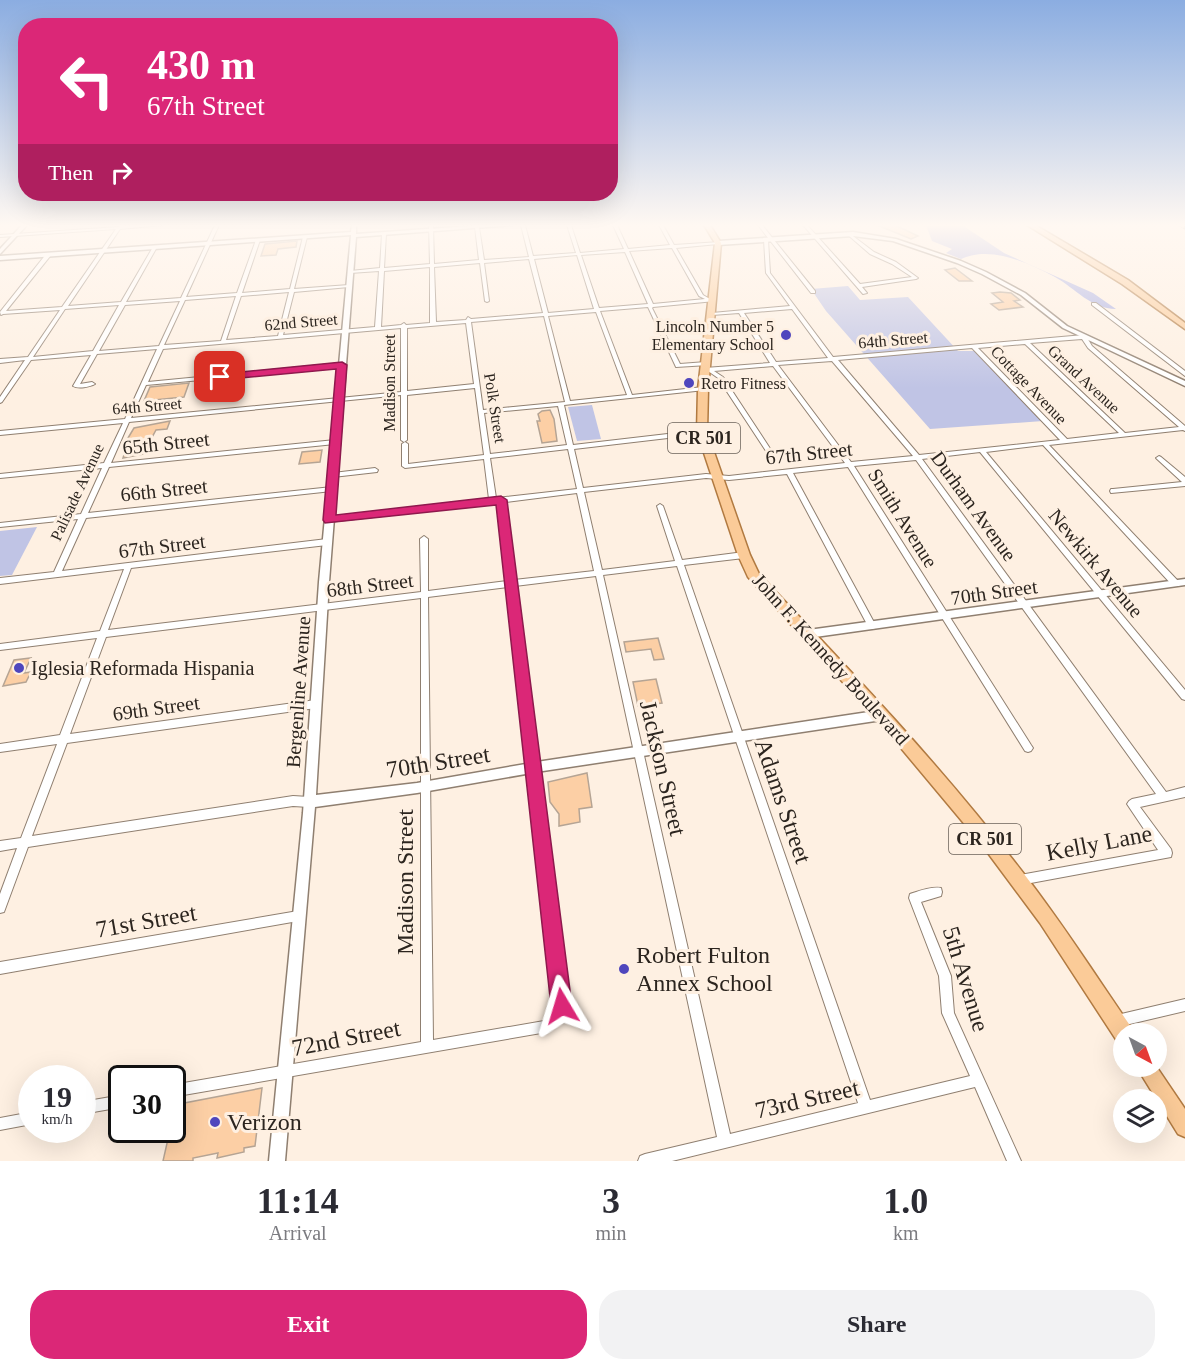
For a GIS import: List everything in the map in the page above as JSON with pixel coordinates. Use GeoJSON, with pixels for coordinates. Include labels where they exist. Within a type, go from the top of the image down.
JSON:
{"type":"FeatureCollection","features":[{"type":"Feature","properties":{"kind":"main road","name":"John F. Kennedy Boulevard"},"geometry":{"type":"LineString","coordinates":[[715,279],[703,389],[702,432],[744,555],[754,576],[882,715],[1019,880],[1117,1023]]}},
{"type":"Feature","properties":{"kind":"main road"},"geometry":{"type":"LineString","coordinates":[[1119,279],[1185,327]]}},
{"type":"Feature","properties":{"kind":"main road"},"geometry":{"type":"LineString","coordinates":[[1152,1077],[1185,1127]]}},
{"type":"Feature","properties":{"kind":"street"},"geometry":{"type":"LineString","coordinates":[[0,314],[28,279]]}},
{"type":"Feature","properties":{"kind":"street"},"geometry":{"type":"LineString","coordinates":[[0,401],[2,394],[29,359],[83,279]]}},
{"type":"Feature","properties":{"kind":"street"},"geometry":{"type":"LineString","coordinates":[[92,384],[76,386],[137,279]]}},
{"type":"Feature","properties":{"kind":"street","name":"Palisade Avenue"},"geometry":{"type":"LineString","coordinates":[[56,575],[191,279]]}},
{"type":"Feature","properties":{"kind":"street"},"geometry":{"type":"LineString","coordinates":[[223,342],[243,279]]}},
{"type":"Feature","properties":{"kind":"street"},"geometry":{"type":"LineString","coordinates":[[280,337],[295,279]]}},
{"type":"Feature","properties":{"kind":"street","name":"Bergenline Avenue"},"geometry":{"type":"LineString","coordinates":[[277,1161],[309,802],[327,542],[349,279]]}},
{"type":"Feature","properties":{"kind":"street"},"geometry":{"type":"LineString","coordinates":[[378,328],[380,279]]}},
{"type":"Feature","properties":{"kind":"street"},"geometry":{"type":"LineString","coordinates":[[432,279],[434,322]]}},
{"type":"Feature","properties":{"kind":"street"},"geometry":{"type":"LineString","coordinates":[[484,279],[489,318]]}},
{"type":"Feature","properties":{"kind":"street","name":"Jackson Street"},"geometry":{"type":"LineString","coordinates":[[536,279],[565,403],[569,446],[725,1142]]}},
{"type":"Feature","properties":{"kind":"street"},"geometry":{"type":"LineString","coordinates":[[588,279],[630,396]]}},
{"type":"Feature","properties":{"kind":"street"},"geometry":{"type":"LineString","coordinates":[[639,279],[650,305]]}},
{"type":"Feature","properties":{"kind":"street"},"geometry":{"type":"LineString","coordinates":[[691,279],[701,296],[713,300]]}},
{"type":"Feature","properties":{"kind":"street","name":"Durham Avenue"},"geometry":{"type":"LineString","coordinates":[[773,279],[833,359],[918,458],[1023,606],[1163,796]]}},
{"type":"Feature","properties":{"kind":"street"},"geometry":{"type":"LineString","coordinates":[[802,279],[813,292]]}},
{"type":"Feature","properties":{"kind":"street"},"geometry":{"type":"LineString","coordinates":[[852,279],[865,294]]}},
{"type":"Feature","properties":{"kind":"street"},"geometry":{"type":"LineString","coordinates":[[858,286],[907,279]]}},
{"type":"Feature","properties":{"kind":"street"},"geometry":{"type":"LineString","coordinates":[[993,279],[1023,294],[1065,327],[1185,384]]}},
{"type":"Feature","properties":{"kind":"street"},"geometry":{"type":"LineString","coordinates":[[0,314],[349,286]]}},
{"type":"Feature","properties":{"kind":"street","name":"62nd Street"},"geometry":{"type":"LineString","coordinates":[[0,361],[434,322],[713,300]]}},
{"type":"Feature","properties":{"kind":"street"},"geometry":{"type":"LineString","coordinates":[[1094,304],[1185,374]]}},
{"type":"Feature","properties":{"kind":"street","name":"64th Street"},"geometry":{"type":"LineString","coordinates":[[650,305],[678,366],[774,364],[1084,337]]}},
{"type":"Feature","properties":{"kind":"street"},"geometry":{"type":"LineString","coordinates":[[712,314],[794,307]]}},
{"type":"Feature","properties":{"kind":"street","name":"Smith Avenue"},"geometry":{"type":"LineString","coordinates":[[741,312],[774,364],[850,465],[1028,748]]}},
{"type":"Feature","properties":{"kind":"street","name":"Polk Street"},"geometry":{"type":"LineString","coordinates":[[468,320],[476,386],[510,584],[562,1006],[554,1020],[546,1026],[528,1028]]}},
{"type":"Feature","properties":{"kind":"street","name":"Madison Street"},"geometry":{"type":"LineString","coordinates":[[404,325],[405,466],[488,457]]}},
{"type":"Feature","properties":{"kind":"street"},"geometry":{"type":"LineString","coordinates":[[1084,337],[1090,347],[1185,429]]}},
{"type":"Feature","properties":{"kind":"street","name":"Grand Avenue"},"geometry":{"type":"LineString","coordinates":[[1026,342],[1124,435]]}},
{"type":"Feature","properties":{"kind":"street","name":"Cottage Avenue"},"geometry":{"type":"LineString","coordinates":[[974,347],[1065,441]]}},
{"type":"Feature","properties":{"kind":"street"},"geometry":{"type":"LineString","coordinates":[[143,384],[342,365]]}},
{"type":"Feature","properties":{"kind":"street"},"geometry":{"type":"LineString","coordinates":[[706,367],[720,377],[768,450]]}},
{"type":"Feature","properties":{"kind":"street","name":"64th Street"},"geometry":{"type":"LineString","coordinates":[[0,433],[476,386]]}},
{"type":"Feature","properties":{"kind":"street"},"geometry":{"type":"LineString","coordinates":[[481,412],[703,389]]}},
{"type":"Feature","properties":{"kind":"street","name":"67th Street"},"geometry":{"type":"LineString","coordinates":[[329,520],[706,476],[718,478],[789,472],[1185,429]]}},
{"type":"Feature","properties":{"kind":"street"},"geometry":{"type":"LineString","coordinates":[[488,457],[702,432]]}},
{"type":"Feature","properties":{"kind":"street","name":"65th Street"},"geometry":{"type":"LineString","coordinates":[[0,476],[335,442]]}},
{"type":"Feature","properties":{"kind":"street"},"geometry":{"type":"LineString","coordinates":[[1046,445],[1180,583]]}},
{"type":"Feature","properties":{"kind":"street","name":"Newkirk Avenue"},"geometry":{"type":"LineString","coordinates":[[982,451],[1185,696]]}},
{"type":"Feature","properties":{"kind":"street"},"geometry":{"type":"LineString","coordinates":[[1159,458],[1185,482]]}},
{"type":"Feature","properties":{"kind":"street"},"geometry":{"type":"LineString","coordinates":[[333,475],[375,470]]}},
{"type":"Feature","properties":{"kind":"street"},"geometry":{"type":"LineString","coordinates":[[789,472],[872,626]]}},
{"type":"Feature","properties":{"kind":"street"},"geometry":{"type":"LineString","coordinates":[[1113,490],[1185,482]]}},
{"type":"Feature","properties":{"kind":"street","name":"66th Street"},"geometry":{"type":"LineString","coordinates":[[0,525],[332,489]]}},
{"type":"Feature","properties":{"kind":"street","name":"Adams Street"},"geometry":{"type":"LineString","coordinates":[[660,506],[866,1108]]}},
{"type":"Feature","properties":{"kind":"street","name":"Madison Street"},"geometry":{"type":"LineString","coordinates":[[424,539],[427,1045]]}},
{"type":"Feature","properties":{"kind":"street","name":"67th Street"},"geometry":{"type":"LineString","coordinates":[[0,581],[327,542]]}},
{"type":"Feature","properties":{"kind":"street","name":"68th Street"},"geometry":{"type":"LineString","coordinates":[[0,647],[744,555]]}},
{"type":"Feature","properties":{"kind":"street"},"geometry":{"type":"LineString","coordinates":[[0,908],[128,567]]}},
{"type":"Feature","properties":{"kind":"street","name":"70th Street"},"geometry":{"type":"LineString","coordinates":[[808,634],[1180,583]]}},
{"type":"Feature","properties":{"kind":"street","name":"69th Street"},"geometry":{"type":"LineString","coordinates":[[0,748],[316,704]]}},
{"type":"Feature","properties":{"kind":"street","name":"70th Street"},"geometry":{"type":"LineString","coordinates":[[0,846],[293,801],[309,802],[426,786],[882,715]]}},
{"type":"Feature","properties":{"kind":"street"},"geometry":{"type":"LineString","coordinates":[[1163,796],[1185,792]]}},
{"type":"Feature","properties":{"kind":"street","name":"Kelly Lane"},"geometry":{"type":"LineString","coordinates":[[1019,880],[1167,853],[1132,804],[1163,796]]}},
{"type":"Feature","properties":{"kind":"street","name":"5th Avenue"},"geometry":{"type":"LineString","coordinates":[[937,892],[914,898],[945,976],[948,1013],[1014,1161]]}},
{"type":"Feature","properties":{"kind":"street","name":"71st Street"},"geometry":{"type":"LineString","coordinates":[[0,968],[298,916]]}},
{"type":"Feature","properties":{"kind":"street"},"geometry":{"type":"LineString","coordinates":[[1132,1023],[1185,1005]]}},
{"type":"Feature","properties":{"kind":"street","name":"72nd Street"},"geometry":{"type":"LineString","coordinates":[[186,1088],[266,1073],[284,1073],[528,1028]]}},
{"type":"Feature","properties":{"kind":"street","name":"73rd Street"},"geometry":{"type":"LineString","coordinates":[[645,1161],[978,1080]]}},
{"type":"Feature","properties":{"kind":"street"},"geometry":{"type":"LineString","coordinates":[[0,1124],[18,1121]]}},
{"type":"Feature","properties":{"kind":"shaded area"},"geometry":{"type":"Polygon","coordinates":[[[1058,279],[1093,293],[1116,309],[1091,302],[1058,279]]]}},
{"type":"Feature","properties":{"kind":"shaded area"},"geometry":{"type":"Polygon","coordinates":[[[848,286],[860,300],[908,297],[958,351],[975,351],[1043,421],[930,429],[826,311],[811,289],[848,286]]]}},
{"type":"Feature","properties":{"kind":"shaded area"},"geometry":{"type":"Polygon","coordinates":[[[592,405],[601,439],[577,441],[568,407],[592,405]]]}},
{"type":"Feature","properties":{"kind":"shaded area"},"geometry":{"type":"Polygon","coordinates":[[[37,527],[12,575],[0,576],[0,531],[37,527]]]}},
{"type":"Feature","properties":{"kind":"building"},"geometry":{"type":"Polygon","coordinates":[[[957,279],[972,281],[959,281],[957,279]]]}},
{"type":"Feature","properties":{"kind":"building"},"geometry":{"type":"Polygon","coordinates":[[[992,293],[1011,293],[1020,300],[1014,301],[1023,307],[999,310],[991,304],[1003,302],[992,293]]]}},
{"type":"Feature","properties":{"kind":"building"},"geometry":{"type":"Polygon","coordinates":[[[189,383],[184,397],[144,401],[150,387],[189,383]]]}},
{"type":"Feature","properties":{"kind":"building"},"geometry":{"type":"Polygon","coordinates":[[[550,410],[554,419],[557,441],[542,443],[537,421],[540,421],[538,414],[550,410]]]}},
{"type":"Feature","properties":{"kind":"building"},"geometry":{"type":"Polygon","coordinates":[[[170,421],[167,429],[156,430],[143,454],[123,458],[127,445],[125,443],[134,428],[170,421]]]}},
{"type":"Feature","properties":{"kind":"building"},"geometry":{"type":"Polygon","coordinates":[[[322,450],[320,462],[299,464],[302,452],[322,450]]]}},
{"type":"Feature","properties":{"kind":"building"},"geometry":{"type":"Polygon","coordinates":[[[658,638],[664,659],[654,660],[651,649],[626,652],[624,642],[658,638]]]}},
{"type":"Feature","properties":{"kind":"building","name":"Iglesia Reformada Hispania"},"geometry":{"type":"Polygon","coordinates":[[[31,658],[24,673],[31,672],[26,682],[3,686],[14,660],[31,658]]]}},
{"type":"Feature","properties":{"kind":"building"},"geometry":{"type":"Polygon","coordinates":[[[656,679],[662,703],[638,706],[633,682],[656,679]]]}},
{"type":"Feature","properties":{"kind":"building"},"geometry":{"type":"Polygon","coordinates":[[[587,773],[592,807],[579,809],[580,822],[559,826],[559,814],[550,802],[548,782],[587,773]]]}},
{"type":"Feature","properties":{"kind":"building","name":"Verizon"},"geometry":{"type":"Polygon","coordinates":[[[262,1088],[255,1146],[244,1148],[244,1152],[217,1158],[218,1153],[193,1158],[193,1161],[163,1161],[167,1143],[186,1143],[186,1103],[262,1088]]]}},
{"type":"Feature","properties":{"kind":"place","name":"Lincoln Number 5 Elementary School"},"geometry":{"type":"Point","coordinates":[786,335]}},
{"type":"Feature","properties":{"kind":"place","name":"Retro Fitness"},"geometry":{"type":"Point","coordinates":[689,383]}},
{"type":"Feature","properties":{"kind":"place","name":"Iglesia Reformada Hispania"},"geometry":{"type":"Point","coordinates":[19,668]}},
{"type":"Feature","properties":{"kind":"place","name":"Robert Fulton Annex School"},"geometry":{"type":"Point","coordinates":[624,969]}},
{"type":"Feature","properties":{"kind":"place","name":"Verizon"},"geometry":{"type":"Point","coordinates":[215,1122]}},
{"type":"Feature","properties":{"kind":"route"},"geometry":{"type":"LineString","coordinates":[[220,377],[342,365],[329,520],[501,500],[562,1006]]}}]}
